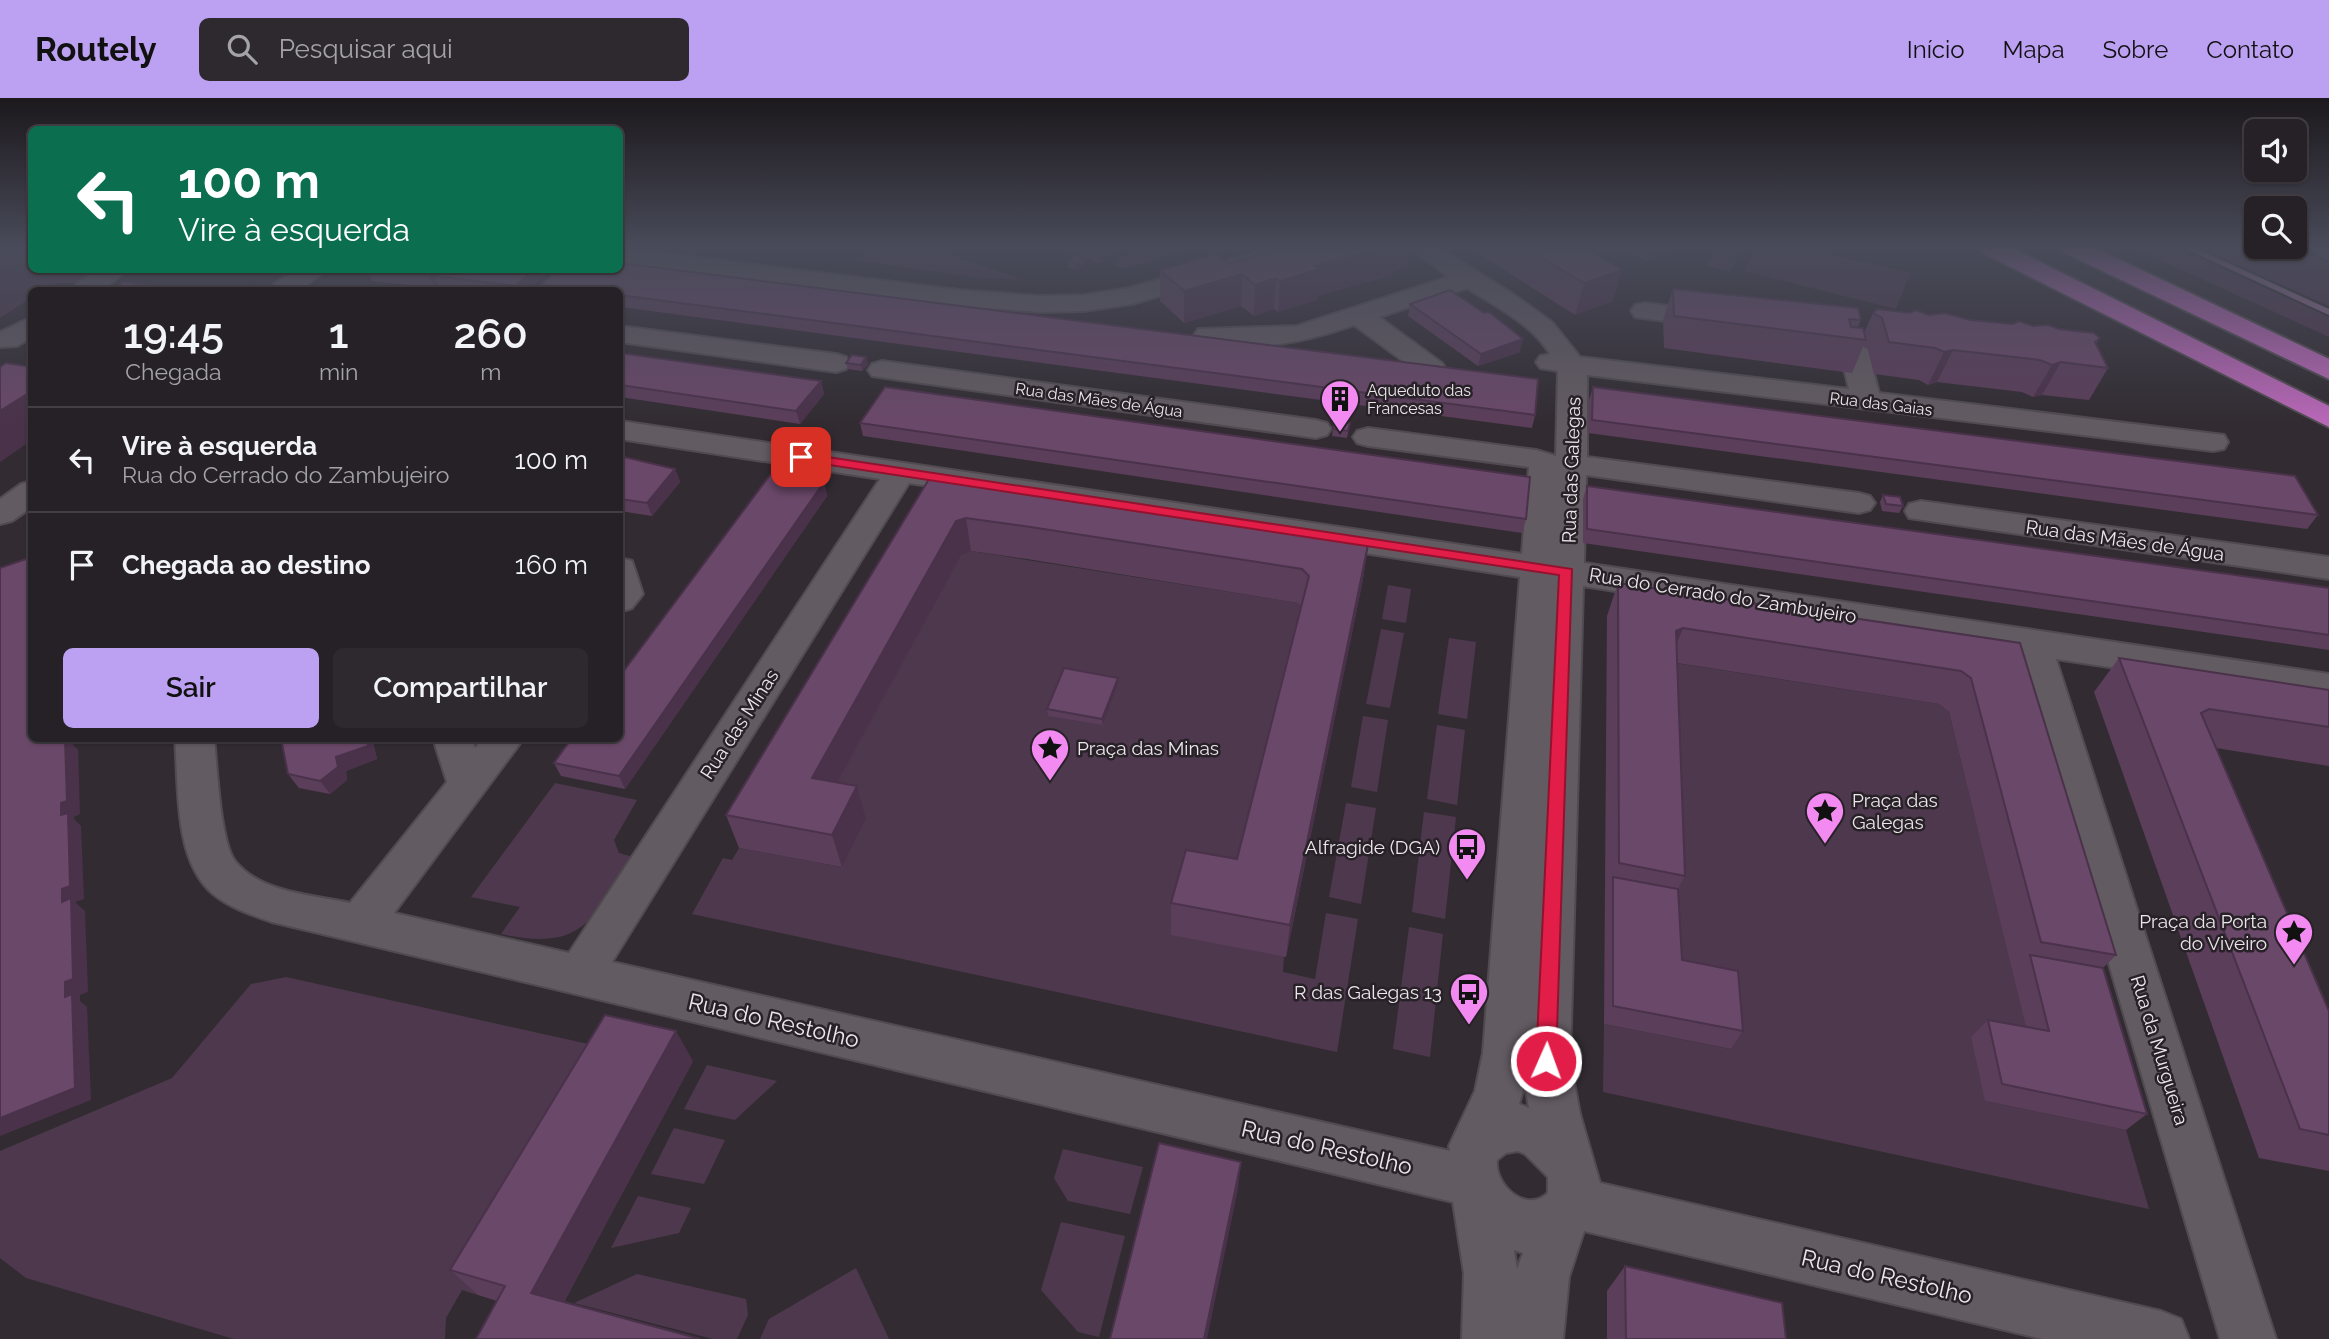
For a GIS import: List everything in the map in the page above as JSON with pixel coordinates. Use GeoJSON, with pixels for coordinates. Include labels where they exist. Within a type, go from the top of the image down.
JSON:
{"type":"FeatureCollection","features":[{"type":"Feature","properties":{"kind":"highway"},"geometry":{"type":"LineString","coordinates":[[2107,306],[2329,418]]}},
{"type":"Feature","properties":{"kind":"highway"},"geometry":{"type":"LineString","coordinates":[[2195,306],[2329,370]]}},
{"type":"Feature","properties":{"kind":"street"},"geometry":{"type":"LineString","coordinates":[[1208,335],[1267,337],[1300,334],[1386,306]]}},
{"type":"Feature","properties":{"kind":"street"},"geometry":{"type":"LineString","coordinates":[[1501,306],[1550,335],[1560,363]]}},
{"type":"Feature","properties":{"kind":"street"},"geometry":{"type":"LineString","coordinates":[[1645,311],[1740,323]]}},
{"type":"Feature","properties":{"kind":"street"},"geometry":{"type":"LineString","coordinates":[[1358,315],[1432,369]]}},
{"type":"Feature","properties":{"kind":"street"},"geometry":{"type":"LineString","coordinates":[[7,340],[28,327]]}},
{"type":"Feature","properties":{"kind":"street"},"geometry":{"type":"LineString","coordinates":[[623,334],[836,363]]}},
{"type":"Feature","properties":{"kind":"street"},"geometry":{"type":"LineString","coordinates":[[1850,335],[1867,402]]}},
{"type":"Feature","properties":{"kind":"street","name":"Rua das Gaias"},"geometry":{"type":"LineString","coordinates":[[1560,363],[2213,442]]}},
{"type":"Feature","properties":{"kind":"street","name":"Rua das Galegas"},"geometry":{"type":"LineString","coordinates":[[1475,1175],[1499,1094],[1507,1053],[1553,570],[1574,394],[1560,363]]}},
{"type":"Feature","properties":{"kind":"street","name":"Rua das Mães de Água"},"geometry":{"type":"LineString","coordinates":[[882,370],[1316,429]]}},
{"type":"Feature","properties":{"kind":"street","name":"Rua do Cerrado do Zambujeiro"},"geometry":{"type":"LineString","coordinates":[[623,430],[2329,687]]}},
{"type":"Feature","properties":{"kind":"street"},"geometry":{"type":"LineString","coordinates":[[1368,437],[1536,459]]}},
{"type":"Feature","properties":{"kind":"street"},"geometry":{"type":"LineString","coordinates":[[1580,465],[1859,503]]}},
{"type":"Feature","properties":{"kind":"street","name":"Rua das Minas"},"geometry":{"type":"LineString","coordinates":[[578,976],[900,472]]}},
{"type":"Feature","properties":{"kind":"street"},"geometry":{"type":"LineString","coordinates":[[0,494],[28,475]]}},
{"type":"Feature","properties":{"kind":"street"},"geometry":{"type":"LineString","coordinates":[[0,514],[28,494]]}},
{"type":"Feature","properties":{"kind":"street","name":"Rua das Mães de Água"},"geometry":{"type":"LineString","coordinates":[[1921,511],[2329,568]]}},
{"type":"Feature","properties":{"kind":"street","name":"Rua das Galegas"},"geometry":{"type":"LineString","coordinates":[[1553,570],[1546,1061],[1567,1194]]}},
{"type":"Feature","properties":{"kind":"street","name":"Rua da Murgueira"},"geometry":{"type":"LineString","coordinates":[[2032,642],[2248,1339]]}},
{"type":"Feature","properties":{"kind":"street","name":"Rua do Restolho"},"geometry":{"type":"LineString","coordinates":[[194,742],[206,834],[217,870],[247,895],[272,904],[578,976],[1475,1175]]}},
{"type":"Feature","properties":{"kind":"street"},"geometry":{"type":"LineString","coordinates":[[453,742],[468,784]]}},
{"type":"Feature","properties":{"kind":"street"},"geometry":{"type":"LineString","coordinates":[[359,924],[502,742]]}},
{"type":"Feature","properties":{"kind":"street"},"geometry":{"type":"LineString","coordinates":[[1490,1339],[1491,1273],[1475,1175],[1486,1134],[1502,1127],[1520,1127],[1539,1133],[1556,1146],[1567,1194],[1542,1277],[1535,1339]]}},
{"type":"Feature","properties":{"kind":"street"},"geometry":{"type":"LineString","coordinates":[[1475,1175],[1496,1216],[1518,1226],[1541,1227],[1567,1194]]}},
{"type":"Feature","properties":{"kind":"street","name":"Rua do Restolho"},"geometry":{"type":"LineString","coordinates":[[1567,1194],[2161,1339]]}},
{"type":"Feature","properties":{"kind":"shaded area"},"geometry":{"type":"Polygon","coordinates":[[[0,306],[19,306],[0,318],[0,306]]]}},
{"type":"Feature","properties":{"kind":"shaded area"},"geometry":{"type":"Polygon","coordinates":[[[2261,306],[2305,306],[2329,317],[2329,337],[2261,306]]]}},
{"type":"Feature","properties":{"kind":"shaded area","name":"Praça das Minas"},"geometry":{"type":"Polygon","coordinates":[[[971,551],[1298,603],[1305,609],[1283,972],[1315,979],[1326,913],[1358,919],[1337,1052],[692,914],[723,858],[732,860],[739,848],[842,867],[823,811],[961,555],[971,551]]]}},
{"type":"Feature","properties":{"kind":"shaded area"},"geometry":{"type":"Polygon","coordinates":[[[1388,585],[1411,589],[1406,623],[1382,619],[1388,585]]]}},
{"type":"Feature","properties":{"kind":"shaded area"},"geometry":{"type":"Polygon","coordinates":[[[1381,629],[1404,633],[1390,708],[1366,704],[1381,629]]]}},
{"type":"Feature","properties":{"kind":"shaded area"},"geometry":{"type":"Polygon","coordinates":[[[1449,638],[1476,642],[1467,719],[1438,714],[1449,638]]]}},
{"type":"Feature","properties":{"kind":"shaded area","name":"Praça das Galegas"},"geometry":{"type":"Polygon","coordinates":[[[1669,662],[1939,704],[1949,712],[2032,1048],[1985,1101],[2126,1130],[2149,1209],[1603,1092],[1604,1024],[1730,1049],[1672,978],[1669,662]]]}},
{"type":"Feature","properties":{"kind":"shaded area"},"geometry":{"type":"Polygon","coordinates":[[[1363,716],[1388,720],[1377,792],[1351,787],[1363,716]]]}},
{"type":"Feature","properties":{"kind":"shaded area"},"geometry":{"type":"Polygon","coordinates":[[[1437,725],[1465,730],[1457,805],[1427,799],[1437,725]]]}},
{"type":"Feature","properties":{"kind":"shaded area"},"geometry":{"type":"Polygon","coordinates":[[[555,783],[637,800],[614,840],[619,853],[633,857],[607,898],[583,926],[569,934],[551,938],[501,934],[520,907],[471,897],[555,783]]]}},
{"type":"Feature","properties":{"kind":"shaded area"},"geometry":{"type":"Polygon","coordinates":[[[1346,803],[1376,808],[1361,904],[1329,897],[1346,803]]]}},
{"type":"Feature","properties":{"kind":"shaded area"},"geometry":{"type":"Polygon","coordinates":[[[1424,812],[1456,817],[1445,919],[1412,912],[1424,812]]]}},
{"type":"Feature","properties":{"kind":"shaded area"},"geometry":{"type":"Polygon","coordinates":[[[1409,927],[1443,934],[1430,1057],[1393,1049],[1409,927]]]}},
{"type":"Feature","properties":{"kind":"shaded area"},"geometry":{"type":"Polygon","coordinates":[[[286,977],[620,1051],[478,1295],[462,1290],[446,1318],[445,1339],[234,1339],[26,1278],[0,1258],[0,1151],[172,1078],[251,984],[286,977]]]}},
{"type":"Feature","properties":{"kind":"shaded area"},"geometry":{"type":"Polygon","coordinates":[[[707,1065],[777,1081],[735,1120],[684,1109],[707,1065]]]}},
{"type":"Feature","properties":{"kind":"shaded area"},"geometry":{"type":"Polygon","coordinates":[[[674,1128],[725,1140],[704,1184],[651,1174],[674,1128]]]}},
{"type":"Feature","properties":{"kind":"shaded area"},"geometry":{"type":"Polygon","coordinates":[[[1063,1149],[1143,1167],[1130,1214],[1068,1201],[1054,1178],[1063,1149]]]}},
{"type":"Feature","properties":{"kind":"shaded area"},"geometry":{"type":"Polygon","coordinates":[[[638,1196],[691,1208],[679,1233],[611,1248],[638,1196]]]}},
{"type":"Feature","properties":{"kind":"shaded area"},"geometry":{"type":"Polygon","coordinates":[[[1061,1222],[1125,1236],[1099,1337],[1078,1332],[1041,1290],[1061,1222]]]}},
{"type":"Feature","properties":{"kind":"shaded area"},"geometry":{"type":"Polygon","coordinates":[[[856,1268],[889,1339],[760,1339],[769,1319],[856,1268]]]}},
{"type":"Feature","properties":{"kind":"shaded area"},"geometry":{"type":"Polygon","coordinates":[[[637,1274],[746,1299],[748,1315],[737,1339],[713,1339],[574,1303],[637,1274]]]}},
{"type":"Feature","properties":{"kind":"building"},"geometry":{"type":"Polygon","coordinates":[[[703,306],[960,306],[1538,379],[1535,415],[703,306]]]}},
{"type":"Feature","properties":{"kind":"building"},"geometry":{"type":"Polygon","coordinates":[[[1413,306],[1474,306],[1484,313],[1489,312],[1523,339],[1481,354],[1413,306]]]}},
{"type":"Feature","properties":{"kind":"building"},"geometry":{"type":"Polygon","coordinates":[[[1674,306],[1858,308],[1861,320],[1849,319],[1851,327],[1863,328],[1866,340],[1674,316],[1674,306]]]}},
{"type":"Feature","properties":{"kind":"building"},"geometry":{"type":"Polygon","coordinates":[[[1877,309],[1910,313],[1916,310],[1929,315],[1945,313],[1970,320],[2013,324],[2019,321],[2033,326],[2048,325],[2094,333],[2100,338],[2095,342],[2108,368],[2061,362],[2052,365],[2040,360],[1953,350],[1944,352],[1935,348],[1889,342],[1882,318],[1873,313],[1877,309]]]}},
{"type":"Feature","properties":{"kind":"building"},"geometry":{"type":"Polygon","coordinates":[[[623,353],[821,381],[796,411],[623,385],[623,353]]]}},
{"type":"Feature","properties":{"kind":"building"},"geometry":{"type":"Polygon","coordinates":[[[852,355],[866,357],[861,365],[846,363],[852,355]]]}},
{"type":"Feature","properties":{"kind":"building"},"geometry":{"type":"Polygon","coordinates":[[[6,363],[28,366],[28,394],[0,411],[0,367],[6,363]]]}},
{"type":"Feature","properties":{"kind":"building"},"geometry":{"type":"Polygon","coordinates":[[[885,387],[1530,477],[1526,519],[860,423],[885,387]]]}},
{"type":"Feature","properties":{"kind":"building"},"geometry":{"type":"Polygon","coordinates":[[[1593,387],[2295,476],[2318,515],[1592,420],[1593,387]]]}},
{"type":"Feature","properties":{"kind":"building"},"geometry":{"type":"Polygon","coordinates":[[[1334,421],[1350,423],[1348,431],[1333,429],[1334,421]]]}},
{"type":"Feature","properties":{"kind":"building"},"geometry":{"type":"Polygon","coordinates":[[[623,457],[675,469],[647,503],[623,499],[623,457]]]}},
{"type":"Feature","properties":{"kind":"building"},"geometry":{"type":"Polygon","coordinates":[[[770,475],[824,482],[619,776],[554,763],[569,742],[623,742],[623,672],[770,475]]]}},
{"type":"Feature","properties":{"kind":"building"},"geometry":{"type":"Polygon","coordinates":[[[929,479],[1368,545],[1290,925],[1171,903],[1186,850],[1237,859],[1309,576],[1302,569],[1024,526],[966,518],[956,521],[812,778],[857,786],[832,835],[726,815],[929,479]]]}},
{"type":"Feature","properties":{"kind":"building"},"geometry":{"type":"Polygon","coordinates":[[[1587,486],[2329,588],[2329,635],[1587,529],[1587,486]]]}},
{"type":"Feature","properties":{"kind":"building"},"geometry":{"type":"Polygon","coordinates":[[[1883,495],[1900,497],[1903,506],[1886,504],[1883,495]]]}},
{"type":"Feature","properties":{"kind":"building"},"geometry":{"type":"Polygon","coordinates":[[[28,558],[28,742],[65,742],[67,801],[61,803],[61,815],[68,813],[70,886],[62,889],[62,902],[71,898],[73,979],[65,982],[65,997],[72,994],[75,1088],[0,1118],[0,568],[28,558]]]}},
{"type":"Feature","properties":{"kind":"building"},"geometry":{"type":"Polygon","coordinates":[[[1618,583],[2020,643],[2116,955],[2041,942],[1971,678],[1961,671],[1683,628],[1676,631],[1685,876],[1619,863],[1618,583]]]}},
{"type":"Feature","properties":{"kind":"building"},"geometry":{"type":"Polygon","coordinates":[[[2119,658],[2329,690],[2329,727],[2209,709],[2201,713],[2329,1011],[2329,1135],[2300,1129],[2119,658]]]}},
{"type":"Feature","properties":{"kind":"building"},"geometry":{"type":"Polygon","coordinates":[[[1064,668],[1118,678],[1102,719],[1047,709],[1064,668]]]}},
{"type":"Feature","properties":{"kind":"building"},"geometry":{"type":"Polygon","coordinates":[[[282,742],[368,742],[368,746],[336,757],[338,767],[320,781],[288,774],[282,742]]]}},
{"type":"Feature","properties":{"kind":"building"},"geometry":{"type":"Polygon","coordinates":[[[1613,877],[1678,889],[1682,960],[1738,971],[1743,1031],[1613,1006],[1613,877]]]}},
{"type":"Feature","properties":{"kind":"building"},"geometry":{"type":"Polygon","coordinates":[[[2030,955],[2103,968],[2147,1114],[2002,1084],[1988,1020],[2049,1031],[2030,955]]]}},
{"type":"Feature","properties":{"kind":"building"},"geometry":{"type":"Polygon","coordinates":[[[605,1015],[676,1031],[531,1293],[700,1339],[476,1339],[505,1286],[450,1270],[605,1015]]]}},
{"type":"Feature","properties":{"kind":"building"},"geometry":{"type":"Polygon","coordinates":[[[1159,1143],[1241,1162],[1204,1339],[1110,1339],[1159,1143]]]}},
{"type":"Feature","properties":{"kind":"building"},"geometry":{"type":"Polygon","coordinates":[[[1625,1266],[1782,1303],[1786,1339],[1626,1339],[1625,1266]]]}},
{"type":"Feature","properties":{"kind":"waterway"},"geometry":{"type":"LineString","coordinates":[[2316,306],[2329,312]]}},
{"type":"Feature","properties":{"kind":"place","name":"Aqueduto das Francesas"},"geometry":{"type":"Point","coordinates":[1340,433]}},
{"type":"Feature","properties":{"kind":"place","name":"Praça das Minas"},"geometry":{"type":"Point","coordinates":[1050,782]}},
{"type":"Feature","properties":{"kind":"place","name":"Praça das Galegas"},"geometry":{"type":"Point","coordinates":[1825,845]}},
{"type":"Feature","properties":{"kind":"place","name":"Alfragide (DGA)"},"geometry":{"type":"Point","coordinates":[1467,881]}},
{"type":"Feature","properties":{"kind":"place","name":"Praça da Porta do Viveiro"},"geometry":{"type":"Point","coordinates":[2294,966]}},
{"type":"Feature","properties":{"kind":"place","name":"R das Galegas 13"},"geometry":{"type":"Point","coordinates":[1469,1026]}},
{"type":"Feature","properties":{"kind":"route"},"geometry":{"type":"LineString","coordinates":[[801,457],[1567,572],[1546,1061]]}}]}
